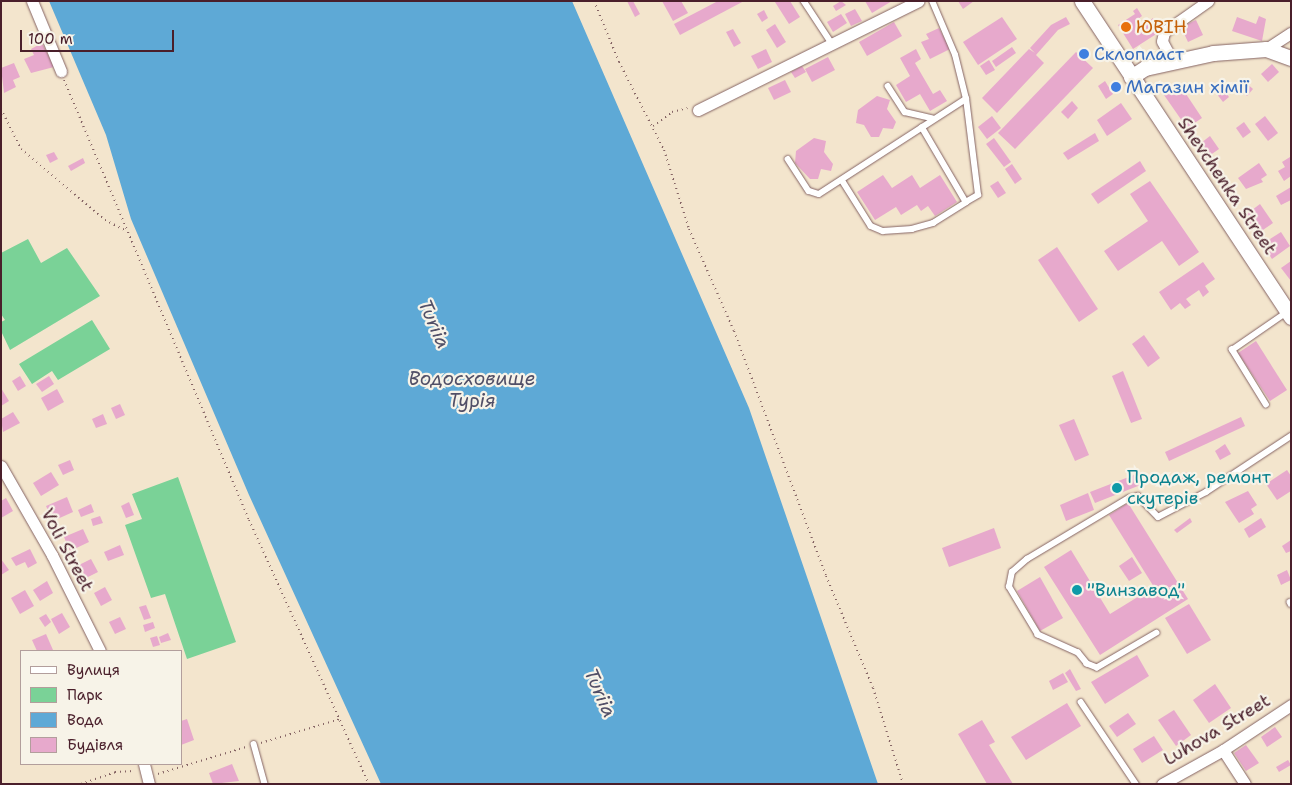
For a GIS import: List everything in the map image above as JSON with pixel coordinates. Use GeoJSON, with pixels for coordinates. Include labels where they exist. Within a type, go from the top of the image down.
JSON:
{"type":"FeatureCollection","features":[{"type":"Feature","properties":{"kind":"street"},"geometry":{"type":"LineString","coordinates":[[32,1],[61,71]]}},
{"type":"Feature","properties":{"kind":"street"},"geometry":{"type":"LineString","coordinates":[[698,110],[833,45],[903,5],[919,1]]}},
{"type":"Feature","properties":{"kind":"street","name":"Shevchenka Street"},"geometry":{"type":"LineString","coordinates":[[1082,1],[1289,315]]}},
{"type":"Feature","properties":{"kind":"street"},"geometry":{"type":"LineString","coordinates":[[1172,60],[1162,41],[1164,32],[1208,1]]}},
{"type":"Feature","properties":{"kind":"street"},"geometry":{"type":"LineString","coordinates":[[1131,77],[1145,68],[1172,60],[1266,49],[1291,33]]}},
{"type":"Feature","properties":{"kind":"street"},"geometry":{"type":"LineString","coordinates":[[1266,49],[1291,58]]}},
{"type":"Feature","properties":{"kind":"street","name":"Voli Street"},"geometry":{"type":"LineString","coordinates":[[1,466],[52,555],[100,650]]}},
{"type":"Feature","properties":{"kind":"street","name":"Luhova Street"},"geometry":{"type":"LineString","coordinates":[[1162,784],[1223,750],[1291,705]]}},
{"type":"Feature","properties":{"kind":"street"},"geometry":{"type":"LineString","coordinates":[[1223,750],[1245,784]]}},
{"type":"Feature","properties":{"kind":"street"},"geometry":{"type":"LineString","coordinates":[[144,765],[148,780]]}},
{"type":"Feature","properties":{"kind":"lane"},"geometry":{"type":"LineString","coordinates":[[804,1],[833,45]]}},
{"type":"Feature","properties":{"kind":"lane"},"geometry":{"type":"LineString","coordinates":[[842,180],[871,226],[883,231],[912,229],[933,223],[978,195],[966,99],[954,55],[932,1]]}},
{"type":"Feature","properties":{"kind":"lane"},"geometry":{"type":"LineString","coordinates":[[888,86],[905,112],[932,118]]}},
{"type":"Feature","properties":{"kind":"lane"},"geometry":{"type":"LineString","coordinates":[[788,159],[809,191],[820,194],[922,127],[932,118],[966,99]]}},
{"type":"Feature","properties":{"kind":"lane"},"geometry":{"type":"LineString","coordinates":[[922,127],[966,202]]}},
{"type":"Feature","properties":{"kind":"lane"},"geometry":{"type":"LineString","coordinates":[[1266,405],[1232,350],[1289,315]]}},
{"type":"Feature","properties":{"kind":"lane"},"geometry":{"type":"LineString","coordinates":[[1157,633],[1097,668],[1087,664],[1078,653],[1038,636],[1009,587],[1012,572],[1027,559],[1129,498],[1138,496],[1158,518],[1206,492],[1291,436]]}},
{"type":"Feature","properties":{"kind":"lane"},"geometry":{"type":"LineString","coordinates":[[1081,702],[1136,784]]}},
{"type":"Feature","properties":{"kind":"lane"},"geometry":{"type":"LineString","coordinates":[[254,744],[265,784]]}},
{"type":"Feature","properties":{"kind":"path"},"geometry":{"type":"LineString","coordinates":[[594,1],[619,62],[664,150],[689,229],[734,331],[826,576],[873,688],[903,784]]}},
{"type":"Feature","properties":{"kind":"path"},"geometry":{"type":"LineString","coordinates":[[61,71],[125,230],[249,520],[369,784]]}},
{"type":"Feature","properties":{"kind":"path"},"geometry":{"type":"LineString","coordinates":[[653,126],[672,112],[686,108],[698,110]]}},
{"type":"Feature","properties":{"kind":"path"},"geometry":{"type":"LineString","coordinates":[[1,109],[21,149],[105,220],[125,230]]}},
{"type":"Feature","properties":{"kind":"path"},"geometry":{"type":"LineString","coordinates":[[81,784],[115,772],[133,770],[148,780],[254,744],[340,719]]}},
{"type":"Feature","properties":{"kind":"green space"},"geometry":{"type":"Polygon","coordinates":[[[28,239],[41,263],[67,248],[100,296],[10,350],[1,331],[1,322],[5,320],[1,314],[1,253],[28,239]]]}},
{"type":"Feature","properties":{"kind":"green space"},"geometry":{"type":"Polygon","coordinates":[[[92,320],[110,349],[58,380],[52,371],[32,384],[19,364],[92,320]]]}},
{"type":"Feature","properties":{"kind":"green space"},"geometry":{"type":"Polygon","coordinates":[[[178,477],[236,642],[187,659],[165,594],[151,598],[125,525],[142,519],[132,494],[178,477]]]}},
{"type":"Feature","properties":{"kind":"water","name":"Водосховище Турія"},"geometry":{"type":"Polygon","coordinates":[[[49,1],[572,1],[749,408],[878,784],[381,784],[249,495],[131,219],[106,135],[49,1]]]}},
{"type":"Feature","properties":{"kind":"building"},"geometry":{"type":"Polygon","coordinates":[[[627,1],[633,1],[640,14],[635,17],[627,1]]]}},
{"type":"Feature","properties":{"kind":"building"},"geometry":{"type":"Polygon","coordinates":[[[662,1],[681,1],[688,13],[673,21],[662,1]]]}},
{"type":"Feature","properties":{"kind":"building"},"geometry":{"type":"Polygon","coordinates":[[[718,1],[744,1],[680,35],[674,24],[718,1]]]}},
{"type":"Feature","properties":{"kind":"building"},"geometry":{"type":"Polygon","coordinates":[[[790,1],[800,17],[789,24],[775,2],[790,1]]]}},
{"type":"Feature","properties":{"kind":"building"},"geometry":{"type":"Polygon","coordinates":[[[841,1],[846,5],[836,11],[833,6],[841,1]]]}},
{"type":"Feature","properties":{"kind":"building"},"geometry":{"type":"Polygon","coordinates":[[[865,1],[892,1],[872,13],[865,1]]]}},
{"type":"Feature","properties":{"kind":"building"},"geometry":{"type":"Polygon","coordinates":[[[958,1],[974,1],[963,9],[958,1]]]}},
{"type":"Feature","properties":{"kind":"building"},"geometry":{"type":"Polygon","coordinates":[[[1137,8],[1142,16],[1138,19],[1143,26],[1153,18],[1161,31],[1133,49],[1118,25],[1135,14],[1133,11],[1137,8]]]}},
{"type":"Feature","properties":{"kind":"building"},"geometry":{"type":"Polygon","coordinates":[[[855,9],[862,21],[851,26],[845,14],[855,9]]]}},
{"type":"Feature","properties":{"kind":"building"},"geometry":{"type":"Polygon","coordinates":[[[764,10],[768,18],[762,22],[757,14],[764,10]]]}},
{"type":"Feature","properties":{"kind":"building"},"geometry":{"type":"Polygon","coordinates":[[[841,14],[847,23],[833,32],[827,22],[841,14]]]}},
{"type":"Feature","properties":{"kind":"building"},"geometry":{"type":"Polygon","coordinates":[[[1259,16],[1266,19],[1262,41],[1232,31],[1237,17],[1256,24],[1259,16]]]}},
{"type":"Feature","properties":{"kind":"building"},"geometry":{"type":"Polygon","coordinates":[[[1002,17],[1017,39],[978,65],[963,42],[1002,17]]]}},
{"type":"Feature","properties":{"kind":"building"},"geometry":{"type":"Polygon","coordinates":[[[1066,17],[1070,24],[1058,30],[1036,55],[1044,63],[997,113],[982,98],[1029,49],[1035,53],[1030,48],[1051,25],[1066,17]]]}},
{"type":"Feature","properties":{"kind":"building"},"geometry":{"type":"Polygon","coordinates":[[[1196,20],[1203,35],[1188,42],[1181,27],[1196,20]]]}},
{"type":"Feature","properties":{"kind":"building"},"geometry":{"type":"Polygon","coordinates":[[[894,22],[902,36],[867,56],[859,42],[894,22]]]}},
{"type":"Feature","properties":{"kind":"building"},"geometry":{"type":"Polygon","coordinates":[[[775,24],[786,42],[777,48],[766,30],[775,24]]]}},
{"type":"Feature","properties":{"kind":"building"},"geometry":{"type":"Polygon","coordinates":[[[939,28],[950,49],[930,59],[921,42],[929,39],[926,34],[939,28]]]}},
{"type":"Feature","properties":{"kind":"building"},"geometry":{"type":"Polygon","coordinates":[[[733,29],[741,43],[734,47],[726,32],[733,29]]]}},
{"type":"Feature","properties":{"kind":"building"},"geometry":{"type":"Polygon","coordinates":[[[42,43],[54,67],[31,73],[24,59],[34,55],[31,49],[42,43]]]}},
{"type":"Feature","properties":{"kind":"building"},"geometry":{"type":"Polygon","coordinates":[[[1012,47],[1016,53],[996,67],[992,61],[1012,47]]]}},
{"type":"Feature","properties":{"kind":"building"},"geometry":{"type":"Polygon","coordinates":[[[766,49],[772,62],[758,69],[751,56],[766,49]]]}},
{"type":"Feature","properties":{"kind":"building"},"geometry":{"type":"Polygon","coordinates":[[[916,49],[921,59],[915,63],[933,94],[940,90],[947,101],[930,111],[920,94],[906,102],[896,85],[910,76],[900,58],[916,49]]]}},
{"type":"Feature","properties":{"kind":"building"},"geometry":{"type":"Polygon","coordinates":[[[1076,52],[1093,68],[1015,149],[998,133],[1076,52]]]}},
{"type":"Feature","properties":{"kind":"building"},"geometry":{"type":"Polygon","coordinates":[[[828,57],[835,70],[812,82],[805,69],[828,57]]]}},
{"type":"Feature","properties":{"kind":"building"},"geometry":{"type":"Polygon","coordinates":[[[989,60],[995,70],[986,75],[980,66],[989,60]]]}},
{"type":"Feature","properties":{"kind":"building"},"geometry":{"type":"Polygon","coordinates":[[[14,63],[20,77],[13,80],[16,87],[4,93],[1,68],[14,63]]]}},
{"type":"Feature","properties":{"kind":"building"},"geometry":{"type":"Polygon","coordinates":[[[1272,64],[1279,72],[1268,82],[1261,74],[1272,64]]]}},
{"type":"Feature","properties":{"kind":"building"},"geometry":{"type":"Polygon","coordinates":[[[802,66],[806,72],[795,78],[791,72],[802,66]]]}},
{"type":"Feature","properties":{"kind":"building"},"geometry":{"type":"Polygon","coordinates":[[[785,80],[791,92],[774,100],[768,88],[785,80]]]}},
{"type":"Feature","properties":{"kind":"building"},"geometry":{"type":"Polygon","coordinates":[[[1105,81],[1113,94],[1106,99],[1098,86],[1105,81]]]}},
{"type":"Feature","properties":{"kind":"building"},"geometry":{"type":"Polygon","coordinates":[[[1245,82],[1253,89],[1247,96],[1238,90],[1245,82]]]}},
{"type":"Feature","properties":{"kind":"building"},"geometry":{"type":"Polygon","coordinates":[[[1219,84],[1229,97],[1223,102],[1213,89],[1219,84]]]}},
{"type":"Feature","properties":{"kind":"building"},"geometry":{"type":"Polygon","coordinates":[[[1180,85],[1202,118],[1187,128],[1164,95],[1180,85]]]}},
{"type":"Feature","properties":{"kind":"building"},"geometry":{"type":"Polygon","coordinates":[[[877,96],[890,100],[887,109],[896,122],[893,129],[883,128],[879,137],[871,137],[864,125],[856,123],[858,110],[877,96]]]}},
{"type":"Feature","properties":{"kind":"building"},"geometry":{"type":"Polygon","coordinates":[[[1072,101],[1078,108],[1068,119],[1061,112],[1072,101]]]}},
{"type":"Feature","properties":{"kind":"building"},"geometry":{"type":"Polygon","coordinates":[[[1121,103],[1132,119],[1107,136],[1097,120],[1121,103]]]}},
{"type":"Feature","properties":{"kind":"building"},"geometry":{"type":"Polygon","coordinates":[[[992,116],[1001,128],[987,139],[978,127],[992,116]]]}},
{"type":"Feature","properties":{"kind":"building"},"geometry":{"type":"Polygon","coordinates":[[[1265,116],[1278,133],[1268,141],[1255,124],[1265,116]]]}},
{"type":"Feature","properties":{"kind":"building"},"geometry":{"type":"Polygon","coordinates":[[[1244,122],[1251,132],[1243,138],[1236,128],[1244,122]]]}},
{"type":"Feature","properties":{"kind":"building"},"geometry":{"type":"Polygon","coordinates":[[[1095,133],[1099,141],[1068,160],[1063,153],[1095,133]]]}},
{"type":"Feature","properties":{"kind":"building"},"geometry":{"type":"Polygon","coordinates":[[[1210,136],[1219,149],[1206,158],[1197,146],[1210,136]]]}},
{"type":"Feature","properties":{"kind":"building"},"geometry":{"type":"Polygon","coordinates":[[[814,138],[826,141],[824,152],[833,164],[831,171],[821,169],[818,179],[810,179],[795,163],[796,151],[814,138]]]}},
{"type":"Feature","properties":{"kind":"building"},"geometry":{"type":"Polygon","coordinates":[[[994,138],[1011,162],[1004,167],[986,144],[994,138]]]}},
{"type":"Feature","properties":{"kind":"building"},"geometry":{"type":"Polygon","coordinates":[[[54,152],[58,159],[50,163],[46,155],[54,152]]]}},
{"type":"Feature","properties":{"kind":"building"},"geometry":{"type":"Polygon","coordinates":[[[1290,157],[1291,176],[1284,181],[1278,171],[1285,167],[1282,162],[1290,157]]]}},
{"type":"Feature","properties":{"kind":"building"},"geometry":{"type":"Polygon","coordinates":[[[83,158],[85,163],[71,171],[68,166],[83,158]]]}},
{"type":"Feature","properties":{"kind":"building"},"geometry":{"type":"Polygon","coordinates":[[[1140,161],[1146,171],[1098,204],[1091,194],[1140,161]]]}},
{"type":"Feature","properties":{"kind":"building"},"geometry":{"type":"Polygon","coordinates":[[[1259,163],[1267,175],[1261,179],[1263,182],[1246,189],[1238,178],[1259,163]]]}},
{"type":"Feature","properties":{"kind":"building"},"geometry":{"type":"Polygon","coordinates":[[[1012,164],[1022,179],[1015,184],[1005,169],[1012,164]]]}},
{"type":"Feature","properties":{"kind":"building"},"geometry":{"type":"Polygon","coordinates":[[[883,175],[892,188],[912,175],[920,188],[940,175],[957,202],[935,216],[928,206],[921,211],[917,205],[901,215],[896,207],[875,220],[857,192],[883,175]]]}},
{"type":"Feature","properties":{"kind":"building"},"geometry":{"type":"Polygon","coordinates":[[[998,181],[1006,193],[998,198],[990,186],[998,181]]]}},
{"type":"Feature","properties":{"kind":"building"},"geometry":{"type":"Polygon","coordinates":[[[1150,181],[1199,252],[1179,266],[1162,241],[1118,271],[1104,251],[1148,221],[1130,194],[1150,181]]]}},
{"type":"Feature","properties":{"kind":"building"},"geometry":{"type":"Polygon","coordinates":[[[1291,187],[1291,200],[1281,205],[1276,196],[1291,187]]]}},
{"type":"Feature","properties":{"kind":"building"},"geometry":{"type":"Polygon","coordinates":[[[1260,204],[1273,223],[1257,234],[1244,216],[1260,204]]]}},
{"type":"Feature","properties":{"kind":"building"},"geometry":{"type":"Polygon","coordinates":[[[1281,232],[1290,246],[1272,259],[1262,244],[1281,232]]]}},
{"type":"Feature","properties":{"kind":"building"},"geometry":{"type":"Polygon","coordinates":[[[1057,247],[1098,309],[1079,322],[1038,260],[1057,247]]]}},
{"type":"Feature","properties":{"kind":"building"},"geometry":{"type":"Polygon","coordinates":[[[1291,261],[1291,281],[1281,268],[1291,261]]]}},
{"type":"Feature","properties":{"kind":"building"},"geometry":{"type":"Polygon","coordinates":[[[1203,262],[1215,279],[1205,286],[1209,292],[1203,297],[1199,290],[1186,299],[1191,305],[1185,309],[1180,303],[1171,310],[1159,292],[1203,262]]]}},
{"type":"Feature","properties":{"kind":"building"},"geometry":{"type":"Polygon","coordinates":[[[1144,335],[1160,358],[1148,367],[1132,344],[1144,335]]]}},
{"type":"Feature","properties":{"kind":"building"},"geometry":{"type":"Polygon","coordinates":[[[1256,341],[1287,390],[1270,401],[1238,353],[1256,341]]]}},
{"type":"Feature","properties":{"kind":"building"},"geometry":{"type":"Polygon","coordinates":[[[1123,371],[1142,419],[1131,423],[1112,376],[1123,371]]]}},
{"type":"Feature","properties":{"kind":"building"},"geometry":{"type":"Polygon","coordinates":[[[20,376],[26,386],[18,391],[12,381],[20,376]]]}},
{"type":"Feature","properties":{"kind":"building"},"geometry":{"type":"Polygon","coordinates":[[[49,376],[54,384],[42,392],[36,384],[49,376]]]}},
{"type":"Feature","properties":{"kind":"building"},"geometry":{"type":"Polygon","coordinates":[[[1,388],[9,401],[1,406],[1,388]]]}},
{"type":"Feature","properties":{"kind":"building"},"geometry":{"type":"Polygon","coordinates":[[[57,389],[64,402],[48,411],[41,398],[57,389]]]}},
{"type":"Feature","properties":{"kind":"building"},"geometry":{"type":"Polygon","coordinates":[[[120,404],[125,415],[116,419],[111,408],[120,404]]]}},
{"type":"Feature","properties":{"kind":"building"},"geometry":{"type":"Polygon","coordinates":[[[13,412],[20,423],[3,432],[1,419],[13,412]]]}},
{"type":"Feature","properties":{"kind":"building"},"geometry":{"type":"Polygon","coordinates":[[[103,414],[107,424],[96,428],[92,419],[103,414]]]}},
{"type":"Feature","properties":{"kind":"building"},"geometry":{"type":"Polygon","coordinates":[[[1241,417],[1245,426],[1169,461],[1165,452],[1241,417]]]}},
{"type":"Feature","properties":{"kind":"building"},"geometry":{"type":"Polygon","coordinates":[[[1074,419],[1089,455],[1075,461],[1059,425],[1074,419]]]}},
{"type":"Feature","properties":{"kind":"building"},"geometry":{"type":"Polygon","coordinates":[[[1225,444],[1231,454],[1220,460],[1215,451],[1225,444]]]}},
{"type":"Feature","properties":{"kind":"building"},"geometry":{"type":"Polygon","coordinates":[[[70,460],[74,470],[63,475],[58,465],[70,460]]]}},
{"type":"Feature","properties":{"kind":"building"},"geometry":{"type":"Polygon","coordinates":[[[1287,470],[1291,476],[1291,491],[1277,500],[1266,484],[1287,470]]]}},
{"type":"Feature","properties":{"kind":"building"},"geometry":{"type":"Polygon","coordinates":[[[51,472],[59,485],[41,496],[33,483],[51,472]]]}},
{"type":"Feature","properties":{"kind":"building"},"geometry":{"type":"Polygon","coordinates":[[[1186,472],[1190,482],[1183,485],[1178,475],[1186,472]]]}},
{"type":"Feature","properties":{"kind":"building","name":"Продаж, ремонт скутерів"},"geometry":{"type":"Polygon","coordinates":[[[1139,473],[1143,484],[1095,503],[1090,492],[1139,473]]]}},
{"type":"Feature","properties":{"kind":"building"},"geometry":{"type":"Polygon","coordinates":[[[1248,491],[1257,505],[1251,509],[1254,514],[1239,523],[1225,502],[1248,491]]]}},
{"type":"Feature","properties":{"kind":"building"},"geometry":{"type":"Polygon","coordinates":[[[1088,493],[1094,510],[1066,521],[1060,505],[1088,493]]]}},
{"type":"Feature","properties":{"kind":"building"},"geometry":{"type":"Polygon","coordinates":[[[67,497],[73,512],[53,521],[46,506],[67,497]]]}},
{"type":"Feature","properties":{"kind":"building"},"geometry":{"type":"Polygon","coordinates":[[[6,498],[13,511],[1,518],[1,501],[6,498]]]}},
{"type":"Feature","properties":{"kind":"building"},"geometry":{"type":"Polygon","coordinates":[[[129,502],[134,515],[126,518],[121,506],[129,502]]]}},
{"type":"Feature","properties":{"kind":"building"},"geometry":{"type":"Polygon","coordinates":[[[1128,503],[1188,599],[1100,655],[1044,567],[1071,550],[1110,614],[1154,587],[1109,515],[1128,503]]]}},
{"type":"Feature","properties":{"kind":"building"},"geometry":{"type":"Polygon","coordinates":[[[91,504],[94,512],[81,517],[78,510],[91,504]]]}},
{"type":"Feature","properties":{"kind":"building"},"geometry":{"type":"Polygon","coordinates":[[[100,516],[103,523],[93,526],[91,519],[100,516]]]}},
{"type":"Feature","properties":{"kind":"building"},"geometry":{"type":"Polygon","coordinates":[[[1190,518],[1192,522],[1177,533],[1174,530],[1190,518]]]}},
{"type":"Feature","properties":{"kind":"building"},"geometry":{"type":"Polygon","coordinates":[[[1261,518],[1266,527],[1249,538],[1244,529],[1261,518]]]}},
{"type":"Feature","properties":{"kind":"building"},"geometry":{"type":"Polygon","coordinates":[[[994,528],[1001,548],[949,567],[942,548],[994,528]]]}},
{"type":"Feature","properties":{"kind":"building"},"geometry":{"type":"Polygon","coordinates":[[[83,529],[89,542],[70,551],[64,537],[83,529]]]}},
{"type":"Feature","properties":{"kind":"building"},"geometry":{"type":"Polygon","coordinates":[[[1291,540],[1291,551],[1286,553],[1282,546],[1291,540]]]}},
{"type":"Feature","properties":{"kind":"building"},"geometry":{"type":"Polygon","coordinates":[[[120,545],[124,555],[108,561],[104,552],[120,545]]]}},
{"type":"Feature","properties":{"kind":"building"},"geometry":{"type":"Polygon","coordinates":[[[30,549],[37,563],[28,568],[25,562],[16,566],[11,558],[30,549]]]}},
{"type":"Feature","properties":{"kind":"building"},"geometry":{"type":"Polygon","coordinates":[[[1132,557],[1142,573],[1129,581],[1119,566],[1132,557]]]}},
{"type":"Feature","properties":{"kind":"building"},"geometry":{"type":"Polygon","coordinates":[[[1,559],[9,570],[1,575],[1,559]]]}},
{"type":"Feature","properties":{"kind":"building"},"geometry":{"type":"Polygon","coordinates":[[[91,559],[98,572],[86,578],[79,565],[91,559]]]}},
{"type":"Feature","properties":{"kind":"building"},"geometry":{"type":"Polygon","coordinates":[[[1287,570],[1291,580],[1281,585],[1277,575],[1287,570]]]}},
{"type":"Feature","properties":{"kind":"building"},"geometry":{"type":"Polygon","coordinates":[[[1040,577],[1063,618],[1040,631],[1017,591],[1040,577]]]}},
{"type":"Feature","properties":{"kind":"building"},"geometry":{"type":"Polygon","coordinates":[[[47,581],[53,593],[40,601],[33,590],[47,581]]]}},
{"type":"Feature","properties":{"kind":"building"},"geometry":{"type":"Polygon","coordinates":[[[105,587],[112,600],[101,606],[94,593],[105,587]]]}},
{"type":"Feature","properties":{"kind":"building"},"geometry":{"type":"Polygon","coordinates":[[[25,590],[34,606],[20,614],[11,598],[25,590]]]}},
{"type":"Feature","properties":{"kind":"building"},"geometry":{"type":"Polygon","coordinates":[[[1189,604],[1211,640],[1187,654],[1165,618],[1189,604]]]}},
{"type":"Feature","properties":{"kind":"building"},"geometry":{"type":"Polygon","coordinates":[[[146,605],[151,618],[144,620],[139,607],[146,605]]]}},
{"type":"Feature","properties":{"kind":"building"},"geometry":{"type":"Polygon","coordinates":[[[62,613],[70,627],[59,634],[51,619],[62,613]]]}},
{"type":"Feature","properties":{"kind":"building"},"geometry":{"type":"Polygon","coordinates":[[[46,614],[51,622],[45,627],[39,618],[46,614]]]}},
{"type":"Feature","properties":{"kind":"building"},"geometry":{"type":"Polygon","coordinates":[[[120,617],[126,629],[115,634],[109,622],[120,617]]]}},
{"type":"Feature","properties":{"kind":"building"},"geometry":{"type":"Polygon","coordinates":[[[153,622],[155,628],[145,632],[143,625],[153,622]]]}},
{"type":"Feature","properties":{"kind":"building"},"geometry":{"type":"Polygon","coordinates":[[[168,633],[171,640],[161,643],[159,637],[168,633]]]}},
{"type":"Feature","properties":{"kind":"building"},"geometry":{"type":"Polygon","coordinates":[[[46,634],[53,650],[37,650],[32,640],[46,634]]]}},
{"type":"Feature","properties":{"kind":"building"},"geometry":{"type":"Polygon","coordinates":[[[157,636],[160,645],[153,647],[150,638],[157,636]]]}},
{"type":"Feature","properties":{"kind":"building"},"geometry":{"type":"Polygon","coordinates":[[[1137,655],[1149,676],[1105,704],[1091,682],[1137,655]]]}},
{"type":"Feature","properties":{"kind":"building"},"geometry":{"type":"Polygon","coordinates":[[[1070,669],[1081,689],[1076,691],[1065,673],[1070,669]]]}},
{"type":"Feature","properties":{"kind":"building"},"geometry":{"type":"Polygon","coordinates":[[[1063,673],[1068,682],[1053,690],[1049,681],[1063,673]]]}},
{"type":"Feature","properties":{"kind":"building"},"geometry":{"type":"Polygon","coordinates":[[[1215,684],[1231,708],[1209,723],[1193,700],[1215,684]]]}},
{"type":"Feature","properties":{"kind":"building"},"geometry":{"type":"Polygon","coordinates":[[[1067,703],[1081,726],[1026,760],[1011,737],[1067,703]]]}},
{"type":"Feature","properties":{"kind":"building"},"geometry":{"type":"Polygon","coordinates":[[[1174,710],[1191,735],[1176,746],[1158,720],[1174,710]]]}},
{"type":"Feature","properties":{"kind":"building"},"geometry":{"type":"Polygon","coordinates":[[[1128,713],[1136,724],[1117,737],[1109,726],[1128,713]]]}},
{"type":"Feature","properties":{"kind":"building"},"geometry":{"type":"Polygon","coordinates":[[[187,719],[194,740],[182,745],[182,721],[187,719]]]}},
{"type":"Feature","properties":{"kind":"building"},"geometry":{"type":"Polygon","coordinates":[[[982,720],[995,742],[989,745],[1013,784],[987,784],[958,734],[982,720]]]}},
{"type":"Feature","properties":{"kind":"building"},"geometry":{"type":"Polygon","coordinates":[[[1275,727],[1282,737],[1267,747],[1261,737],[1275,727]]]}},
{"type":"Feature","properties":{"kind":"building"},"geometry":{"type":"Polygon","coordinates":[[[1154,736],[1163,750],[1142,763],[1133,749],[1154,736]]]}},
{"type":"Feature","properties":{"kind":"building"},"geometry":{"type":"Polygon","coordinates":[[[1246,745],[1259,763],[1246,771],[1234,753],[1246,745]]]}},
{"type":"Feature","properties":{"kind":"building"},"geometry":{"type":"Polygon","coordinates":[[[1288,760],[1291,765],[1279,772],[1276,767],[1288,760]]]}},
{"type":"Feature","properties":{"kind":"building"},"geometry":{"type":"Polygon","coordinates":[[[232,764],[239,781],[213,784],[209,773],[232,764]]]}},
{"type":"Feature","properties":{"kind":"place","name":"ЮВІН"},"geometry":{"type":"Point","coordinates":[1126,27]}},
{"type":"Feature","properties":{"kind":"place","name":"Склопласт"},"geometry":{"type":"Point","coordinates":[1084,54]}},
{"type":"Feature","properties":{"kind":"place","name":"Магазин хімії"},"geometry":{"type":"Point","coordinates":[1116,87]}},
{"type":"Feature","properties":{"kind":"place","name":"Продаж, ремонт скутерів"},"geometry":{"type":"Point","coordinates":[1117,488]}},
{"type":"Feature","properties":{"kind":"place","name":"\"Винзавод\""},"geometry":{"type":"Point","coordinates":[1077,590]}},
{"type":"Feature","properties":{"kind":"water label","name":"Turiia"},"geometry":{"type":"Point","coordinates":[434,324]}},
{"type":"Feature","properties":{"kind":"water label","name":"Turiia"},"geometry":{"type":"Point","coordinates":[600,693]}}]}
